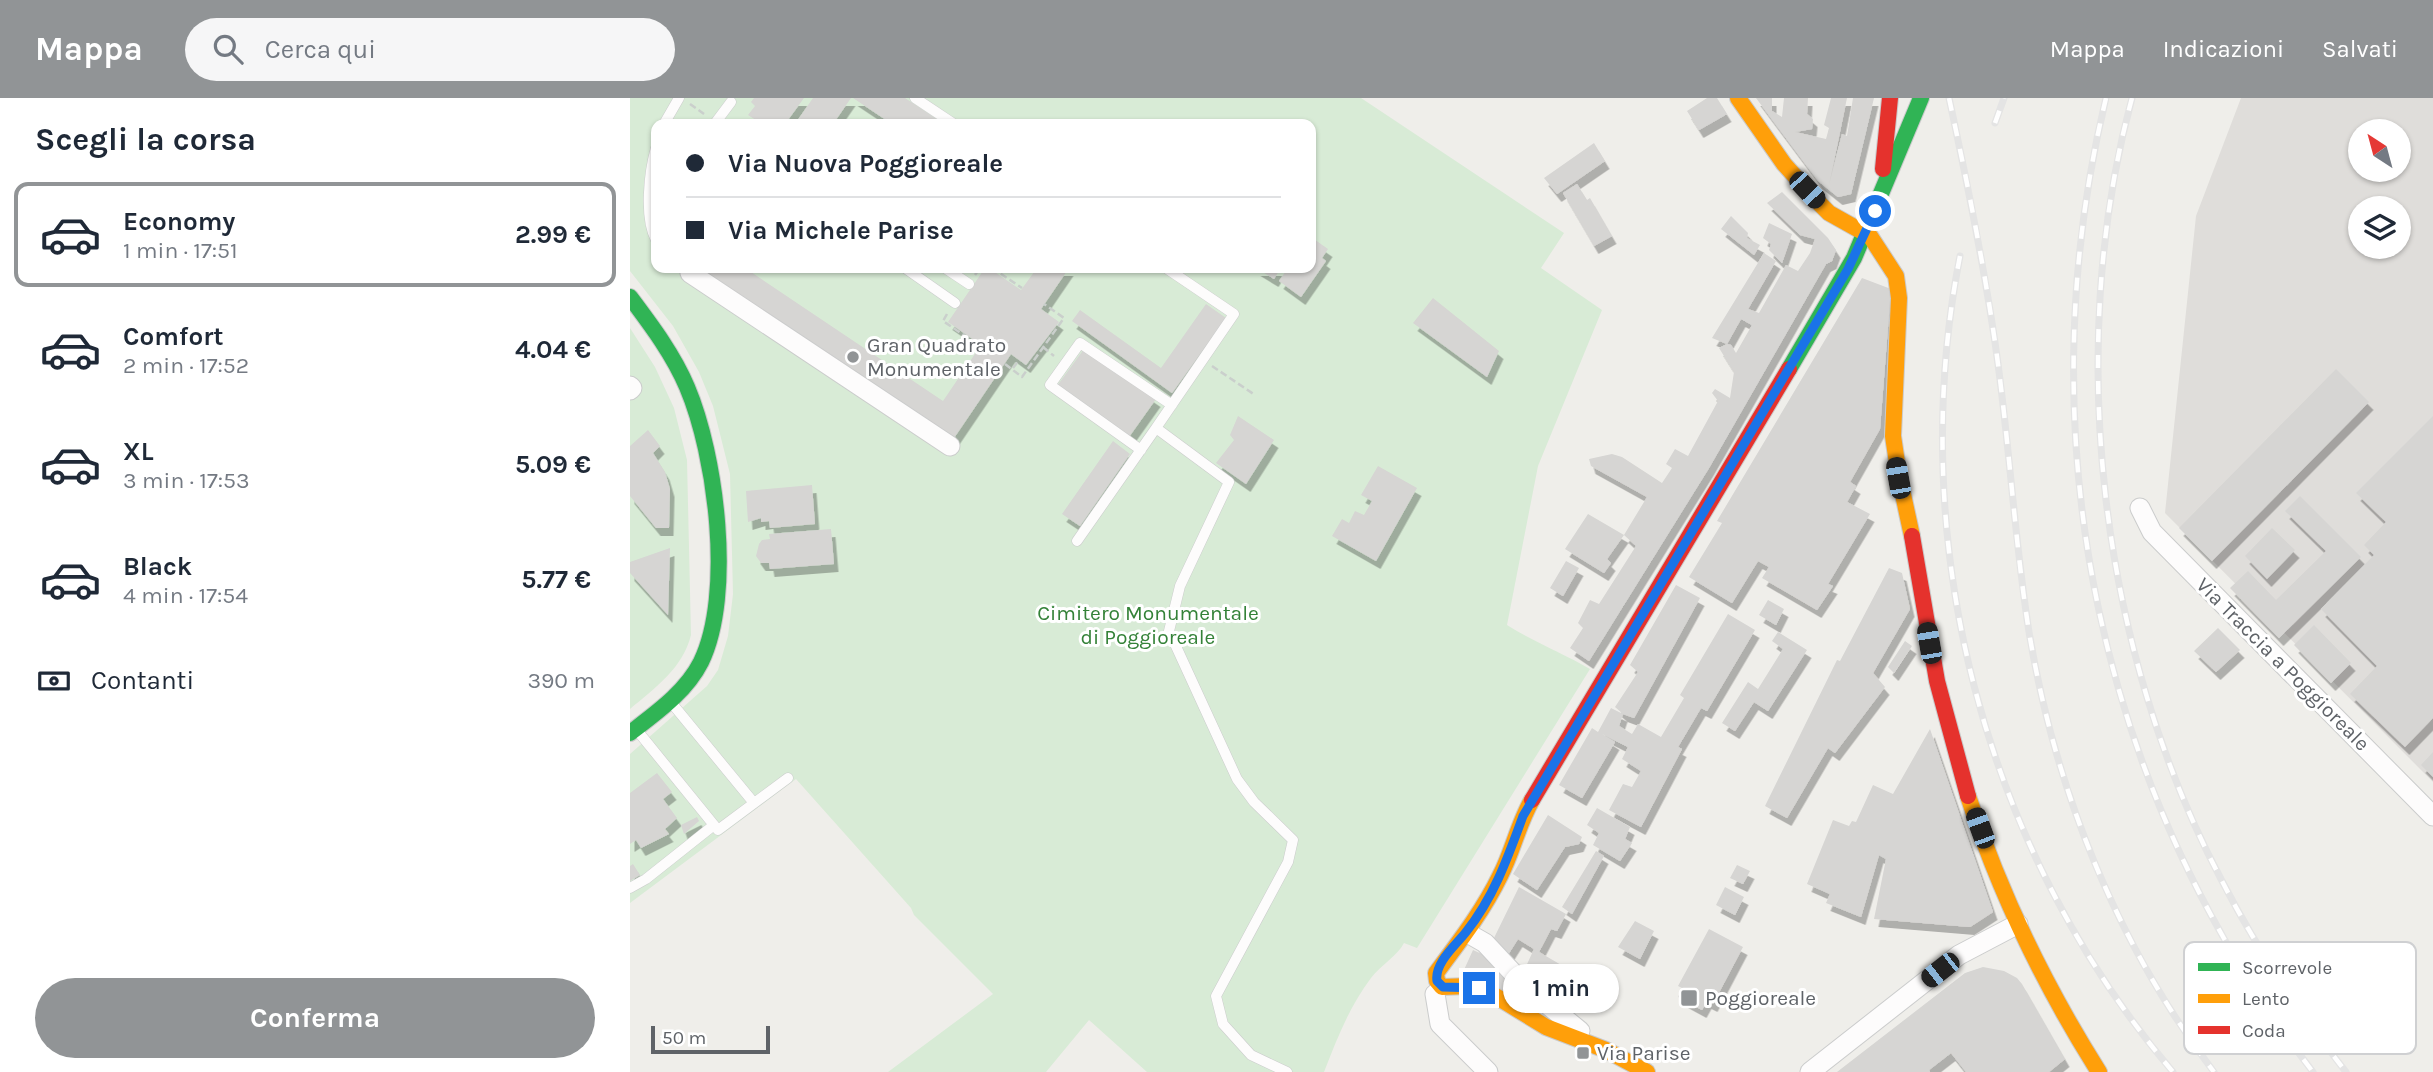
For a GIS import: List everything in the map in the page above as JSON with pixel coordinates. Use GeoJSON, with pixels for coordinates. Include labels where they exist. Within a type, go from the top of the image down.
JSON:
{"type":"FeatureCollection","features":[{"type":"Feature","properties":{"kind":"main road"},"geometry":{"type":"LineString","coordinates":[[1738,98],[1784,164],[1819,203],[1829,213],[1866,233],[1886,258],[1898,286],[1893,434],[1895,458],[1912,539],[1933,666],[1959,769],[1996,871],[2047,987],[2099,1072]]}},
{"type":"Feature","properties":{"kind":"main road"},"geometry":{"type":"LineString","coordinates":[[1647,1072],[1606,1049],[1546,1027],[1489,992],[1479,988],[1448,988],[1439,985],[1436,977],[1438,968],[1473,922],[1502,876],[1523,816],[1848,269],[1866,233],[1921,98]]}},
{"type":"Feature","properties":{"kind":"main road"},"geometry":{"type":"LineString","coordinates":[[1880,194],[1895,103]]}},
{"type":"Feature","properties":{"kind":"main road"},"geometry":{"type":"LineString","coordinates":[[630,297],[657,333],[685,384],[702,433],[713,494],[717,563],[713,623],[708,647],[700,664],[670,701],[633,731]]}},
{"type":"Feature","properties":{"kind":"street"},"geometry":{"type":"LineString","coordinates":[[689,273],[950,446]]}},
{"type":"Feature","properties":{"kind":"street","name":"Via Traccia a Poggioreale"},"geometry":{"type":"LineString","coordinates":[[2140,508],[2152,532],[2433,816]]}},
{"type":"Feature","properties":{"kind":"street"},"geometry":{"type":"LineString","coordinates":[[1810,1072],[1959,955],[2018,924]]}},
{"type":"Feature","properties":{"kind":"street"},"geometry":{"type":"LineString","coordinates":[[1471,935],[1485,943],[1525,987],[1548,1007],[1606,1049]]}},
{"type":"Feature","properties":{"kind":"street"},"geometry":{"type":"LineString","coordinates":[[1435,995],[1440,1024],[1489,1072]]}},
{"type":"Feature","properties":{"kind":"lane"},"geometry":{"type":"LineString","coordinates":[[667,119],[680,98]]}},
{"type":"Feature","properties":{"kind":"lane"},"geometry":{"type":"LineString","coordinates":[[915,98],[946,119]]}},
{"type":"Feature","properties":{"kind":"lane"},"geometry":{"type":"LineString","coordinates":[[720,119],[731,102]]}},
{"type":"Feature","properties":{"kind":"lane"},"geometry":{"type":"LineString","coordinates":[[651,179],[651,231]]}},
{"type":"Feature","properties":{"kind":"lane"},"geometry":{"type":"LineString","coordinates":[[912,273],[956,303]]}},
{"type":"Feature","properties":{"kind":"lane"},"geometry":{"type":"LineString","coordinates":[[952,273],[969,284]]}},
{"type":"Feature","properties":{"kind":"lane"},"geometry":{"type":"LineString","coordinates":[[1077,541],[1172,405],[1200,358],[1234,314],[1173,273]]}},
{"type":"Feature","properties":{"kind":"lane"},"geometry":{"type":"LineString","coordinates":[[1141,450],[1050,384],[1080,343],[1172,405]]}},
{"type":"Feature","properties":{"kind":"lane"},"geometry":{"type":"LineString","coordinates":[[1156,428],[1229,482],[1180,586],[1169,631],[1237,779],[1254,802],[1293,840],[1288,862],[1216,996],[1223,1024],[1251,1055],[1287,1072]]}},
{"type":"Feature","properties":{"kind":"lane"},"geometry":{"type":"LineString","coordinates":[[670,701],[754,803]]}},
{"type":"Feature","properties":{"kind":"lane"},"geometry":{"type":"LineString","coordinates":[[633,731],[718,830],[788,778]]}},
{"type":"Feature","properties":{"kind":"lane"},"geometry":{"type":"LineString","coordinates":[[630,888],[646,879],[714,825]]}},
{"type":"Feature","properties":{"kind":"path"},"geometry":{"type":"LineString","coordinates":[[680,98],[712,119]]}},
{"type":"Feature","properties":{"kind":"path"},"geometry":{"type":"LineString","coordinates":[[1000,273],[1022,288]]}},
{"type":"Feature","properties":{"kind":"path"},"geometry":{"type":"LineString","coordinates":[[1005,364],[1022,377],[1063,318],[1044,304]]}},
{"type":"Feature","properties":{"kind":"path"},"geometry":{"type":"LineString","coordinates":[[1050,316],[1054,311]]}},
{"type":"Feature","properties":{"kind":"path"},"geometry":{"type":"LineString","coordinates":[[1200,358],[1255,395]]}},
{"type":"Feature","properties":{"kind":"path"},"geometry":{"type":"LineString","coordinates":[[1012,369],[1019,359]]}},
{"type":"Feature","properties":{"kind":"shaded area"},"geometry":{"type":"Polygon","coordinates":[[[2241,98],[2433,98],[2433,782],[2165,513],[2196,216],[2241,98]]]}},
{"type":"Feature","properties":{"kind":"green space","name":"Cimitero Monumentale di Poggioreale"},"geometry":{"type":"Polygon","coordinates":[[[630,98],[1361,98],[1564,233],[1541,268],[1602,310],[1538,466],[1507,625],[1590,669],[1417,948],[1404,943],[1363,989],[1344,1023],[1324,1072],[1147,1072],[1089,1020],[1046,1072],[888,1072],[993,994],[914,915],[911,908],[796,779],[630,903],[630,754],[707,686],[718,670],[728,636],[733,594],[730,474],[713,406],[699,372],[673,326],[630,271],[630,98]]]}},
{"type":"Feature","properties":{"kind":"green space"},"geometry":{"type":"Polygon","coordinates":[[[630,328],[655,367],[674,408],[687,460],[691,635],[682,658],[675,667],[630,709],[630,328]]]}},
{"type":"Feature","properties":{"kind":"building"},"geometry":{"type":"Polygon","coordinates":[[[754,98],[804,98],[789,119],[754,119],[748,115],[755,106],[751,102],[754,98]]]}},
{"type":"Feature","properties":{"kind":"building"},"geometry":{"type":"Polygon","coordinates":[[[813,98],[851,98],[836,119],[798,119],[813,98]]]}},
{"type":"Feature","properties":{"kind":"building"},"geometry":{"type":"Polygon","coordinates":[[[853,98],[905,98],[936,119],[884,119],[853,98]]]}},
{"type":"Feature","properties":{"kind":"building"},"geometry":{"type":"Polygon","coordinates":[[[1707,98],[1717,98],[1727,114],[1699,130],[1687,111],[1707,98]]]}},
{"type":"Feature","properties":{"kind":"building"},"geometry":{"type":"Polygon","coordinates":[[[1756,98],[1772,98],[1772,111],[1782,117],[1784,98],[1808,98],[1807,114],[1813,119],[1812,129],[1795,132],[1826,139],[1829,128],[1824,125],[1831,98],[1847,98],[1829,185],[1842,134],[1847,136],[1853,98],[1874,98],[1851,194],[1838,197],[1818,181],[1756,98]]]}},
{"type":"Feature","properties":{"kind":"building"},"geometry":{"type":"Polygon","coordinates":[[[1594,143],[1605,161],[1557,194],[1544,178],[1594,143]]]}},
{"type":"Feature","properties":{"kind":"building"},"geometry":{"type":"Polygon","coordinates":[[[1577,184],[1587,200],[1590,198],[1612,236],[1594,246],[1563,193],[1577,184]]]}},
{"type":"Feature","properties":{"kind":"building"},"geometry":{"type":"Polygon","coordinates":[[[1782,192],[1828,238],[1836,250],[1832,261],[1826,264],[1709,468],[1589,661],[1570,648],[1583,628],[1578,623],[1590,600],[1599,604],[1636,546],[1624,535],[1647,497],[1591,466],[1589,459],[1612,454],[1622,457],[1662,483],[1672,468],[1666,464],[1675,449],[1688,456],[1718,401],[1712,393],[1715,389],[1730,398],[1734,372],[1719,348],[1727,344],[1712,338],[1764,253],[1776,261],[1748,309],[1759,313],[1786,265],[1798,271],[1810,253],[1815,239],[1800,235],[1767,203],[1782,192]],[[1741,319],[1727,344],[1731,345],[1736,353],[1752,325],[1741,319]]]}},
{"type":"Feature","properties":{"kind":"building"},"geometry":{"type":"Polygon","coordinates":[[[1731,216],[1748,233],[1747,238],[1760,245],[1754,255],[1721,229],[1731,216]]]}},
{"type":"Feature","properties":{"kind":"building"},"geometry":{"type":"Polygon","coordinates":[[[1769,223],[1792,234],[1782,263],[1769,250],[1771,244],[1763,238],[1769,223]]]}},
{"type":"Feature","properties":{"kind":"building"},"geometry":{"type":"Polygon","coordinates":[[[1316,241],[1328,249],[1322,258],[1326,261],[1301,297],[1279,281],[1285,273],[1316,273],[1316,241]]]}},
{"type":"Feature","properties":{"kind":"building","name":"Gran Quadrato Monumentale"},"geometry":{"type":"Polygon","coordinates":[[[704,273],[752,273],[943,401],[981,345],[948,322],[982,273],[996,273],[1021,290],[1033,273],[1066,273],[1041,309],[1059,322],[1026,365],[1011,354],[952,441],[704,273]]]}},
{"type":"Feature","properties":{"kind":"building"},"geometry":{"type":"Polygon","coordinates":[[[1264,273],[1278,273],[1274,279],[1264,273]]]}},
{"type":"Feature","properties":{"kind":"building"},"geometry":{"type":"Polygon","coordinates":[[[1862,278],[1891,289],[1880,429],[1850,482],[1856,486],[1847,502],[1870,514],[1828,584],[1833,586],[1817,610],[1762,578],[1769,567],[1758,561],[1732,603],[1689,577],[1722,523],[1717,521],[1862,278]]]}},
{"type":"Feature","properties":{"kind":"building"},"geometry":{"type":"Polygon","coordinates":[[[1433,298],[1499,351],[1487,377],[1413,323],[1433,298]]]}},
{"type":"Feature","properties":{"kind":"building"},"geometry":{"type":"Polygon","coordinates":[[[1206,304],[1226,318],[1172,393],[1072,321],[1080,310],[1161,368],[1206,304]]]}},
{"type":"Feature","properties":{"kind":"building"},"geometry":{"type":"Polygon","coordinates":[[[1084,349],[1156,399],[1129,437],[1057,386],[1084,349]]]}},
{"type":"Feature","properties":{"kind":"building"},"geometry":{"type":"Polygon","coordinates":[[[2336,369],[2369,402],[2212,561],[2179,528],[2336,369]]]}},
{"type":"Feature","properties":{"kind":"building"},"geometry":{"type":"Polygon","coordinates":[[[1238,416],[1274,440],[1246,484],[1216,463],[1234,440],[1230,435],[1238,416]]]}},
{"type":"Feature","properties":{"kind":"building"},"geometry":{"type":"Polygon","coordinates":[[[2433,416],[2433,718],[2405,747],[2350,694],[2377,666],[2321,609],[2374,555],[2364,545],[2386,522],[2356,493],[2433,416]]]}},
{"type":"Feature","properties":{"kind":"building"},"geometry":{"type":"Polygon","coordinates":[[[648,430],[660,446],[653,453],[665,472],[670,489],[669,528],[656,528],[630,496],[630,446],[648,430]]]}},
{"type":"Feature","properties":{"kind":"building"},"geometry":{"type":"Polygon","coordinates":[[[1113,441],[1130,454],[1080,526],[1062,514],[1113,441]]]}},
{"type":"Feature","properties":{"kind":"building"},"geometry":{"type":"Polygon","coordinates":[[[1378,466],[1417,488],[1376,561],[1332,536],[1342,519],[1349,523],[1355,511],[1364,515],[1372,501],[1361,495],[1378,466]]]}},
{"type":"Feature","properties":{"kind":"building"},"geometry":{"type":"Polygon","coordinates":[[[812,485],[815,524],[770,528],[769,521],[761,522],[761,518],[748,522],[746,491],[812,485]]]}},
{"type":"Feature","properties":{"kind":"building"},"geometry":{"type":"Polygon","coordinates":[[[2300,496],[2361,557],[2279,638],[2230,588],[2248,571],[2276,600],[2326,551],[2285,511],[2300,496]]]}},
{"type":"Feature","properties":{"kind":"building"},"geometry":{"type":"Polygon","coordinates":[[[1588,514],[1624,535],[1607,559],[1611,563],[1604,573],[1565,549],[1588,514]]]}},
{"type":"Feature","properties":{"kind":"building"},"geometry":{"type":"Polygon","coordinates":[[[2272,528],[2295,550],[2267,579],[2245,556],[2272,528]]]}},
{"type":"Feature","properties":{"kind":"building"},"geometry":{"type":"Polygon","coordinates":[[[831,529],[834,564],[770,569],[769,563],[761,563],[756,556],[759,544],[762,540],[770,539],[769,534],[831,529]]]}},
{"type":"Feature","properties":{"kind":"building"},"geometry":{"type":"Polygon","coordinates":[[[670,548],[668,615],[630,573],[630,562],[670,548]]]}},
{"type":"Feature","properties":{"kind":"building"},"geometry":{"type":"Polygon","coordinates":[[[1566,561],[1579,568],[1563,596],[1550,588],[1566,561]]]}},
{"type":"Feature","properties":{"kind":"building"},"geometry":{"type":"Polygon","coordinates":[[[1889,568],[1902,573],[1910,609],[1873,673],[1885,687],[1835,753],[1828,748],[1787,818],[1765,806],[1837,660],[1840,661],[1889,568]]]}},
{"type":"Feature","properties":{"kind":"building"},"geometry":{"type":"Polygon","coordinates":[[[1676,585],[1700,598],[1634,718],[1615,707],[1638,672],[1630,665],[1676,585]]]}},
{"type":"Feature","properties":{"kind":"building"},"geometry":{"type":"Polygon","coordinates":[[[1768,600],[1784,609],[1776,625],[1759,615],[1768,600]]]}},
{"type":"Feature","properties":{"kind":"building"},"geometry":{"type":"Polygon","coordinates":[[[1728,614],[1755,630],[1707,711],[1701,708],[1678,747],[1682,749],[1641,827],[1609,810],[1623,784],[1632,787],[1641,771],[1622,759],[1628,747],[1602,734],[1615,742],[1582,798],[1559,785],[1592,728],[1598,732],[1611,708],[1623,714],[1619,726],[1632,734],[1638,724],[1661,737],[1684,698],[1680,695],[1728,614]]]}},
{"type":"Feature","properties":{"kind":"building"},"geometry":{"type":"Polygon","coordinates":[[[2314,625],[2351,663],[2331,683],[2294,645],[2314,625]]]}},
{"type":"Feature","properties":{"kind":"building"},"geometry":{"type":"Polygon","coordinates":[[[2218,628],[2240,650],[2216,672],[2194,651],[2218,628]]]}},
{"type":"Feature","properties":{"kind":"building"},"geometry":{"type":"Polygon","coordinates":[[[1778,632],[1807,650],[1768,711],[1754,702],[1735,731],[1722,723],[1748,682],[1758,689],[1783,649],[1772,641],[1778,632]]]}},
{"type":"Feature","properties":{"kind":"building"},"geometry":{"type":"Polygon","coordinates":[[[1905,641],[1912,646],[1894,673],[1888,667],[1905,641]]]}},
{"type":"Feature","properties":{"kind":"building"},"geometry":{"type":"Polygon","coordinates":[[[1930,729],[1993,912],[1970,927],[1874,919],[1886,859],[1879,855],[1861,917],[1826,903],[1830,894],[1807,884],[1833,820],[1849,826],[1852,821],[1856,822],[1873,785],[1893,794],[1930,729]]]}},
{"type":"Feature","properties":{"kind":"building"},"geometry":{"type":"Polygon","coordinates":[[[2433,752],[2433,777],[2421,765],[2433,752]]]}},
{"type":"Feature","properties":{"kind":"building"},"geometry":{"type":"Polygon","coordinates":[[[657,773],[672,792],[663,799],[677,818],[665,829],[669,834],[641,848],[636,840],[630,844],[630,793],[657,773]]]}},
{"type":"Feature","properties":{"kind":"building"},"geometry":{"type":"Polygon","coordinates":[[[1597,808],[1630,827],[1625,839],[1632,843],[1620,861],[1593,845],[1599,833],[1587,825],[1597,808]]]}},
{"type":"Feature","properties":{"kind":"building"},"geometry":{"type":"Polygon","coordinates":[[[1548,815],[1582,837],[1579,844],[1565,847],[1537,890],[1513,874],[1548,815]]]}},
{"type":"Feature","properties":{"kind":"building"},"geometry":{"type":"Polygon","coordinates":[[[697,817],[699,821],[684,834],[681,825],[697,817]]]}},
{"type":"Feature","properties":{"kind":"building"},"geometry":{"type":"Polygon","coordinates":[[[1596,851],[1604,856],[1572,914],[1562,907],[1596,851]]]}},
{"type":"Feature","properties":{"kind":"building"},"geometry":{"type":"Polygon","coordinates":[[[633,864],[640,875],[630,881],[630,866],[633,864]]]}},
{"type":"Feature","properties":{"kind":"building"},"geometry":{"type":"Polygon","coordinates":[[[1737,865],[1750,871],[1743,884],[1730,878],[1737,865]]]}},
{"type":"Feature","properties":{"kind":"building"},"geometry":{"type":"Polygon","coordinates":[[[1519,887],[1566,914],[1557,931],[1551,929],[1539,952],[1580,976],[1564,1009],[1522,975],[1534,949],[1518,939],[1506,958],[1493,940],[1519,887]]]}},
{"type":"Feature","properties":{"kind":"building"},"geometry":{"type":"Polygon","coordinates":[[[1725,887],[1744,897],[1735,915],[1716,905],[1725,887]]]}},
{"type":"Feature","properties":{"kind":"building"},"geometry":{"type":"Polygon","coordinates":[[[1635,921],[1654,931],[1640,959],[1618,947],[1635,921]]]}},
{"type":"Feature","properties":{"kind":"building"},"geometry":{"type":"Polygon","coordinates":[[[1709,929],[1743,947],[1713,1004],[1707,1001],[1702,1010],[1678,997],[1682,988],[1678,986],[1709,929]]]}},
{"type":"Feature","properties":{"kind":"building"},"geometry":{"type":"Polygon","coordinates":[[[1473,950],[1484,955],[1500,974],[1524,994],[1507,996],[1463,972],[1473,950]]]}},
{"type":"Feature","properties":{"kind":"building"},"geometry":{"type":"Polygon","coordinates":[[[1983,967],[2004,971],[2022,984],[2065,1059],[2049,1072],[1966,1072],[1951,1053],[1929,1070],[1930,1072],[1837,1072],[1965,973],[1983,967]]]}},
{"type":"Feature","properties":{"kind":"railway"},"geometry":{"type":"LineString","coordinates":[[1949,98],[1993,330],[2020,565],[2040,691],[2073,807],[2095,863],[2148,972],[2184,1030]]}},
{"type":"Feature","properties":{"kind":"railway"},"geometry":{"type":"LineString","coordinates":[[1995,123],[2004,98]]}},
{"type":"Feature","properties":{"kind":"railway"},"geometry":{"type":"LineString","coordinates":[[2106,98],[2083,226],[2074,355],[2079,483],[2098,609],[2132,732],[2179,851],[2227,942]]}},
{"type":"Feature","properties":{"kind":"railway"},"geometry":{"type":"LineString","coordinates":[[2132,98],[2111,195],[2100,294],[2098,396],[2106,498],[2122,599],[2147,697],[2180,792],[2222,881],[2257,942]]}},
{"type":"Feature","properties":{"kind":"railway"},"geometry":{"type":"LineString","coordinates":[[1960,256],[1945,364],[1943,473],[1953,581],[1975,688],[2008,792],[2052,891],[2107,985],[2173,1072]]}},
{"type":"Feature","properties":{"kind":"railway"},"geometry":{"type":"LineString","coordinates":[[2201,1054],[2214,1072]]}},
{"type":"Feature","properties":{"kind":"railway"},"geometry":{"type":"LineString","coordinates":[[2301,1054],[2313,1072]]}},
{"type":"Feature","properties":{"kind":"railway"},"geometry":{"type":"LineString","coordinates":[[2333,1054],[2346,1072]]}},
{"type":"Feature","properties":{"kind":"traffic: fast"},"geometry":{"type":"LineString","coordinates":[[1789,369],[1854,258],[1921,98]]}},
{"type":"Feature","properties":{"kind":"traffic: fast"},"geometry":{"type":"LineString","coordinates":[[630,297],[675,363],[697,416],[713,486],[719,563],[717,600],[711,633],[701,662],[679,692],[630,733]]}},
{"type":"Feature","properties":{"kind":"traffic: slow"},"geometry":{"type":"LineString","coordinates":[[1738,98],[1784,164],[1829,213],[1870,236],[1896,276],[1899,298],[1893,436],[1912,536]]}},
{"type":"Feature","properties":{"kind":"traffic: slow"},"geometry":{"type":"LineString","coordinates":[[1968,796],[1994,868],[2025,938],[2060,1006],[2099,1072]]}},
{"type":"Feature","properties":{"kind":"traffic: slow"},"geometry":{"type":"LineString","coordinates":[[1532,800],[1505,867],[1470,926],[1436,973],[1437,981],[1442,987],[1468,986],[1489,992],[1546,1027],[1606,1050],[1647,1072]]}},
{"type":"Feature","properties":{"kind":"traffic: jam"},"geometry":{"type":"LineString","coordinates":[[1883,169],[1890,98]]}},
{"type":"Feature","properties":{"kind":"traffic: jam"},"geometry":{"type":"LineString","coordinates":[[1532,800],[1789,369]]}},
{"type":"Feature","properties":{"kind":"traffic: jam"},"geometry":{"type":"LineString","coordinates":[[1912,536],[1937,681],[1968,796]]}},
{"type":"Feature","properties":{"kind":"place","name":"Gran Quadrato Monumentale"},"geometry":{"type":"Point","coordinates":[853,357]}},
{"type":"Feature","properties":{"kind":"place","name":"Poggioreale"},"geometry":{"type":"Point","coordinates":[1689,998]}},
{"type":"Feature","properties":{"kind":"place","name":"Via Parise"},"geometry":{"type":"Point","coordinates":[1583,1053]}},
{"type":"Feature","properties":{"kind":"route"},"geometry":{"type":"LineString","coordinates":[[1479,988],[1443,987],[1437,981],[1438,968],[1473,922],[1502,876],[1523,816],[1848,269],[1875,211]]}}]}
